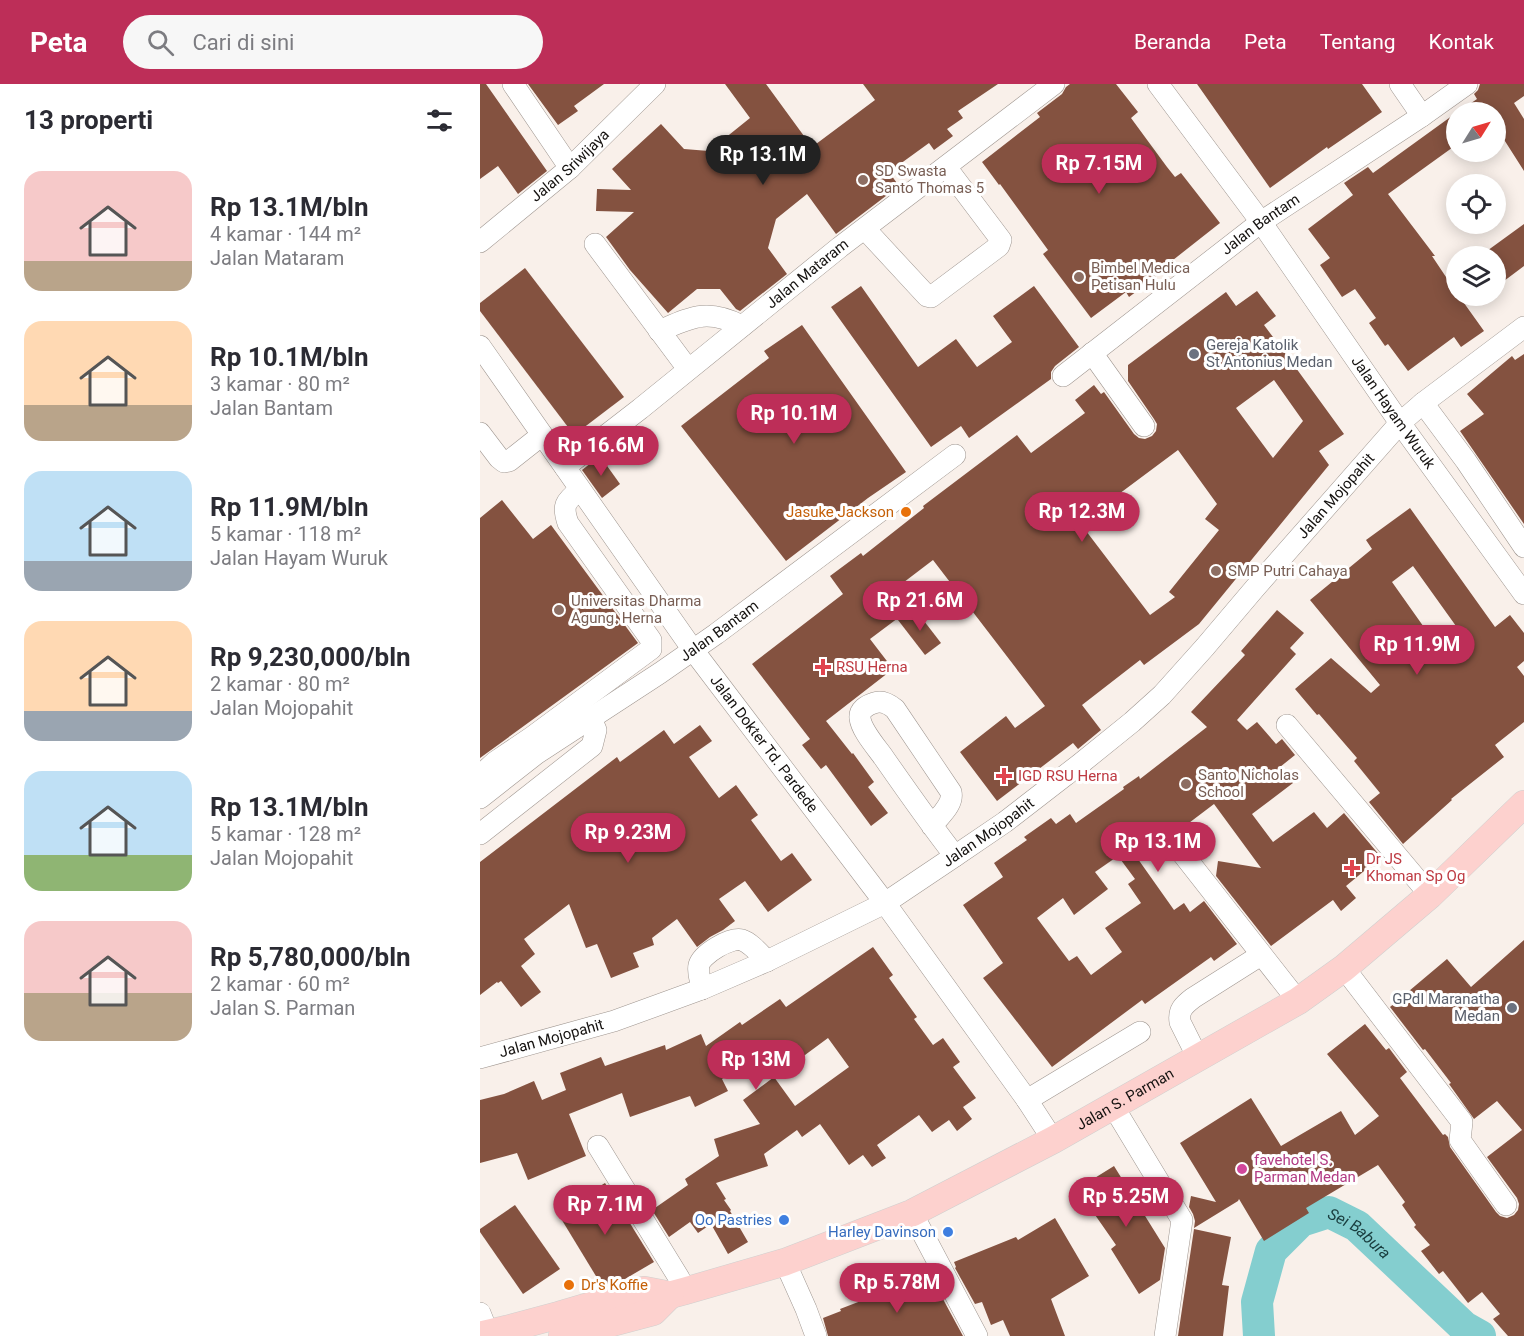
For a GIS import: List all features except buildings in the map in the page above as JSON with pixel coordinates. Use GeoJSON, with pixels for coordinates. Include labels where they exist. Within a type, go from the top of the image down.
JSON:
{"type":"FeatureCollection","features":[{"type":"Feature","properties":{"kind":"main road","name":"Jalan S. Parman"},"geometry":{"type":"LineString","coordinates":[[492,1330],[644,1290],[677,1293],[785,1262],[912,1213],[1053,1140],[1298,1000],[1344,968],[1430,895],[1524,804]]}},
{"type":"Feature","properties":{"kind":"main road","name":"Jalan S. Parman"},"geometry":{"type":"LineString","coordinates":[[562,1336],[653,1312],[677,1293]]}},
{"type":"Feature","properties":{"kind":"street"},"geometry":{"type":"LineString","coordinates":[[513,84],[570,168]]}},
{"type":"Feature","properties":{"kind":"street","name":"Jalan Sriwijaya"},"geometry":{"type":"LineString","coordinates":[[480,242],[570,168],[654,84]]}},
{"type":"Feature","properties":{"kind":"street","name":"Jalan Mataram"},"geometry":{"type":"LineString","coordinates":[[565,467],[840,246],[1054,84]]}},
{"type":"Feature","properties":{"kind":"street","name":"Jalan Hayam Wuruk"},"geometry":{"type":"LineString","coordinates":[[1158,84],[1261,222],[1400,423],[1524,594]]}},
{"type":"Feature","properties":{"kind":"street"},"geometry":{"type":"LineString","coordinates":[[1400,84],[1422,116]]}},
{"type":"Feature","properties":{"kind":"street","name":"Jalan Bantam"},"geometry":{"type":"LineString","coordinates":[[1063,376],[1092,345],[1261,222],[1467,84]]}},
{"type":"Feature","properties":{"kind":"street"},"geometry":{"type":"LineString","coordinates":[[865,229],[927,296],[931,297],[999,246],[1001,240],[946,167]]}},
{"type":"Feature","properties":{"kind":"street"},"geometry":{"type":"LineString","coordinates":[[595,244],[688,369]]}},
{"type":"Feature","properties":{"kind":"street"},"geometry":{"type":"LineString","coordinates":[[659,331],[689,318],[707,315],[729,319],[742,326]]}},
{"type":"Feature","properties":{"kind":"street","name":"Jalan Mojopahit"},"geometry":{"type":"LineString","coordinates":[[480,1058],[615,1021],[767,962],[885,903],[1005,822],[1132,722],[1162,695],[1400,423],[1524,327]]}},
{"type":"Feature","properties":{"kind":"street"},"geometry":{"type":"LineString","coordinates":[[1092,345],[1144,426]]}},
{"type":"Feature","properties":{"kind":"street","name":"Jalan Dokter Td. Pardede"},"geometry":{"type":"LineString","coordinates":[[480,346],[693,650],[885,903],[1027,1100],[1053,1140]]}},
{"type":"Feature","properties":{"kind":"street"},"geometry":{"type":"LineString","coordinates":[[1423,403],[1466,461],[1524,547]]}},
{"type":"Feature","properties":{"kind":"street"},"geometry":{"type":"LineString","coordinates":[[480,433],[504,462],[509,461],[542,435]]}},
{"type":"Feature","properties":{"kind":"street","name":"Jalan Bantam"},"geometry":{"type":"LineString","coordinates":[[481,792],[534,746],[591,718],[693,650],[955,455]]}},
{"type":"Feature","properties":{"kind":"street"},"geometry":{"type":"LineString","coordinates":[[1443,481],[1466,461]]}},
{"type":"Feature","properties":{"kind":"street"},"geometry":{"type":"LineString","coordinates":[[534,746],[650,650],[651,640],[568,524],[565,506],[568,500],[580,490]]}},
{"type":"Feature","properties":{"kind":"street"},"geometry":{"type":"LineString","coordinates":[[602,572],[626,555]]}},
{"type":"Feature","properties":{"kind":"street"},"geometry":{"type":"LineString","coordinates":[[637,620],[660,603]]}},
{"type":"Feature","properties":{"kind":"street"},"geometry":{"type":"LineString","coordinates":[[932,826],[951,802],[951,792],[895,709],[878,701],[868,705],[859,716],[861,723],[932,826],[955,856]]}},
{"type":"Feature","properties":{"kind":"street"},"geometry":{"type":"LineString","coordinates":[[480,834],[592,746],[596,730],[591,718]]}},
{"type":"Feature","properties":{"kind":"street"},"geometry":{"type":"LineString","coordinates":[[1287,725],[1430,895]]}},
{"type":"Feature","properties":{"kind":"street"},"geometry":{"type":"LineString","coordinates":[[1175,844],[1298,1000]]}},
{"type":"Feature","properties":{"kind":"street"},"geometry":{"type":"LineString","coordinates":[[702,989],[699,963],[706,955],[731,940],[743,940],[767,962]]}},
{"type":"Feature","properties":{"kind":"street"},"geometry":{"type":"LineString","coordinates":[[1198,1058],[1180,1022],[1181,1010],[1193,998],[1261,955]]}},
{"type":"Feature","properties":{"kind":"street"},"geometry":{"type":"LineString","coordinates":[[1344,968],[1462,1122],[1460,1140],[1506,1205]]}},
{"type":"Feature","properties":{"kind":"street"},"geometry":{"type":"LineString","coordinates":[[1027,1100],[1140,1032]]}},
{"type":"Feature","properties":{"kind":"street"},"geometry":{"type":"LineString","coordinates":[[1113,1106],[1182,1220],[1165,1336]]}},
{"type":"Feature","properties":{"kind":"street"},"geometry":{"type":"LineString","coordinates":[[598,1146],[679,1278],[677,1293]]}},
{"type":"Feature","properties":{"kind":"street"},"geometry":{"type":"LineString","coordinates":[[912,1213],[977,1336]]}},
{"type":"Feature","properties":{"kind":"street"},"geometry":{"type":"LineString","coordinates":[[785,1262],[816,1336]]}},
{"type":"Feature","properties":{"kind":"waterway","name":"Sei Babura"},"geometry":{"type":"LineString","coordinates":[[1259,1336],[1257,1302],[1271,1251],[1301,1221],[1329,1212],[1357,1226],[1464,1327],[1480,1336]]}},
{"type":"Feature","properties":{"kind":"place","name":"SD Swasta Santo Thomas 5"},"geometry":{"type":"Point","coordinates":[863,180]}},
{"type":"Feature","properties":{"kind":"place","name":"Bimbel Medica Petisan Hulu"},"geometry":{"type":"Point","coordinates":[1079,277]}},
{"type":"Feature","properties":{"kind":"place","name":"Gereja Katolik St Antonius Medan"},"geometry":{"type":"Point","coordinates":[1194,354]}},
{"type":"Feature","properties":{"kind":"place","name":"Jasuke Jackson"},"geometry":{"type":"Point","coordinates":[906,512]}},
{"type":"Feature","properties":{"kind":"place","name":"SMP Putri Cahaya"},"geometry":{"type":"Point","coordinates":[1216,571]}},
{"type":"Feature","properties":{"kind":"place","name":"Universitas Dharma Agung. Herna"},"geometry":{"type":"Point","coordinates":[559,610]}},
{"type":"Feature","properties":{"kind":"place","name":"RSU Herna"},"geometry":{"type":"Point","coordinates":[823,667]}},
{"type":"Feature","properties":{"kind":"place","name":"IGD RSU Herna"},"geometry":{"type":"Point","coordinates":[1004,776]}},
{"type":"Feature","properties":{"kind":"place","name":"Santo Nicholas School"},"geometry":{"type":"Point","coordinates":[1186,784]}},
{"type":"Feature","properties":{"kind":"place","name":"Dr JS Khoman Sp Og"},"geometry":{"type":"Point","coordinates":[1352,868]}},
{"type":"Feature","properties":{"kind":"place","name":"GPdI Maranatha Medan"},"geometry":{"type":"Point","coordinates":[1512,1008]}},
{"type":"Feature","properties":{"kind":"place","name":"favehotel S. Parman Medan"},"geometry":{"type":"Point","coordinates":[1242,1169]}},
{"type":"Feature","properties":{"kind":"place","name":"Oo Pastries"},"geometry":{"type":"Point","coordinates":[784,1220]}},
{"type":"Feature","properties":{"kind":"place","name":"Harley Davinson"},"geometry":{"type":"Point","coordinates":[948,1232]}},
{"type":"Feature","properties":{"kind":"place","name":"Dr's Koffie"},"geometry":{"type":"Point","coordinates":[569,1285]}}]}
